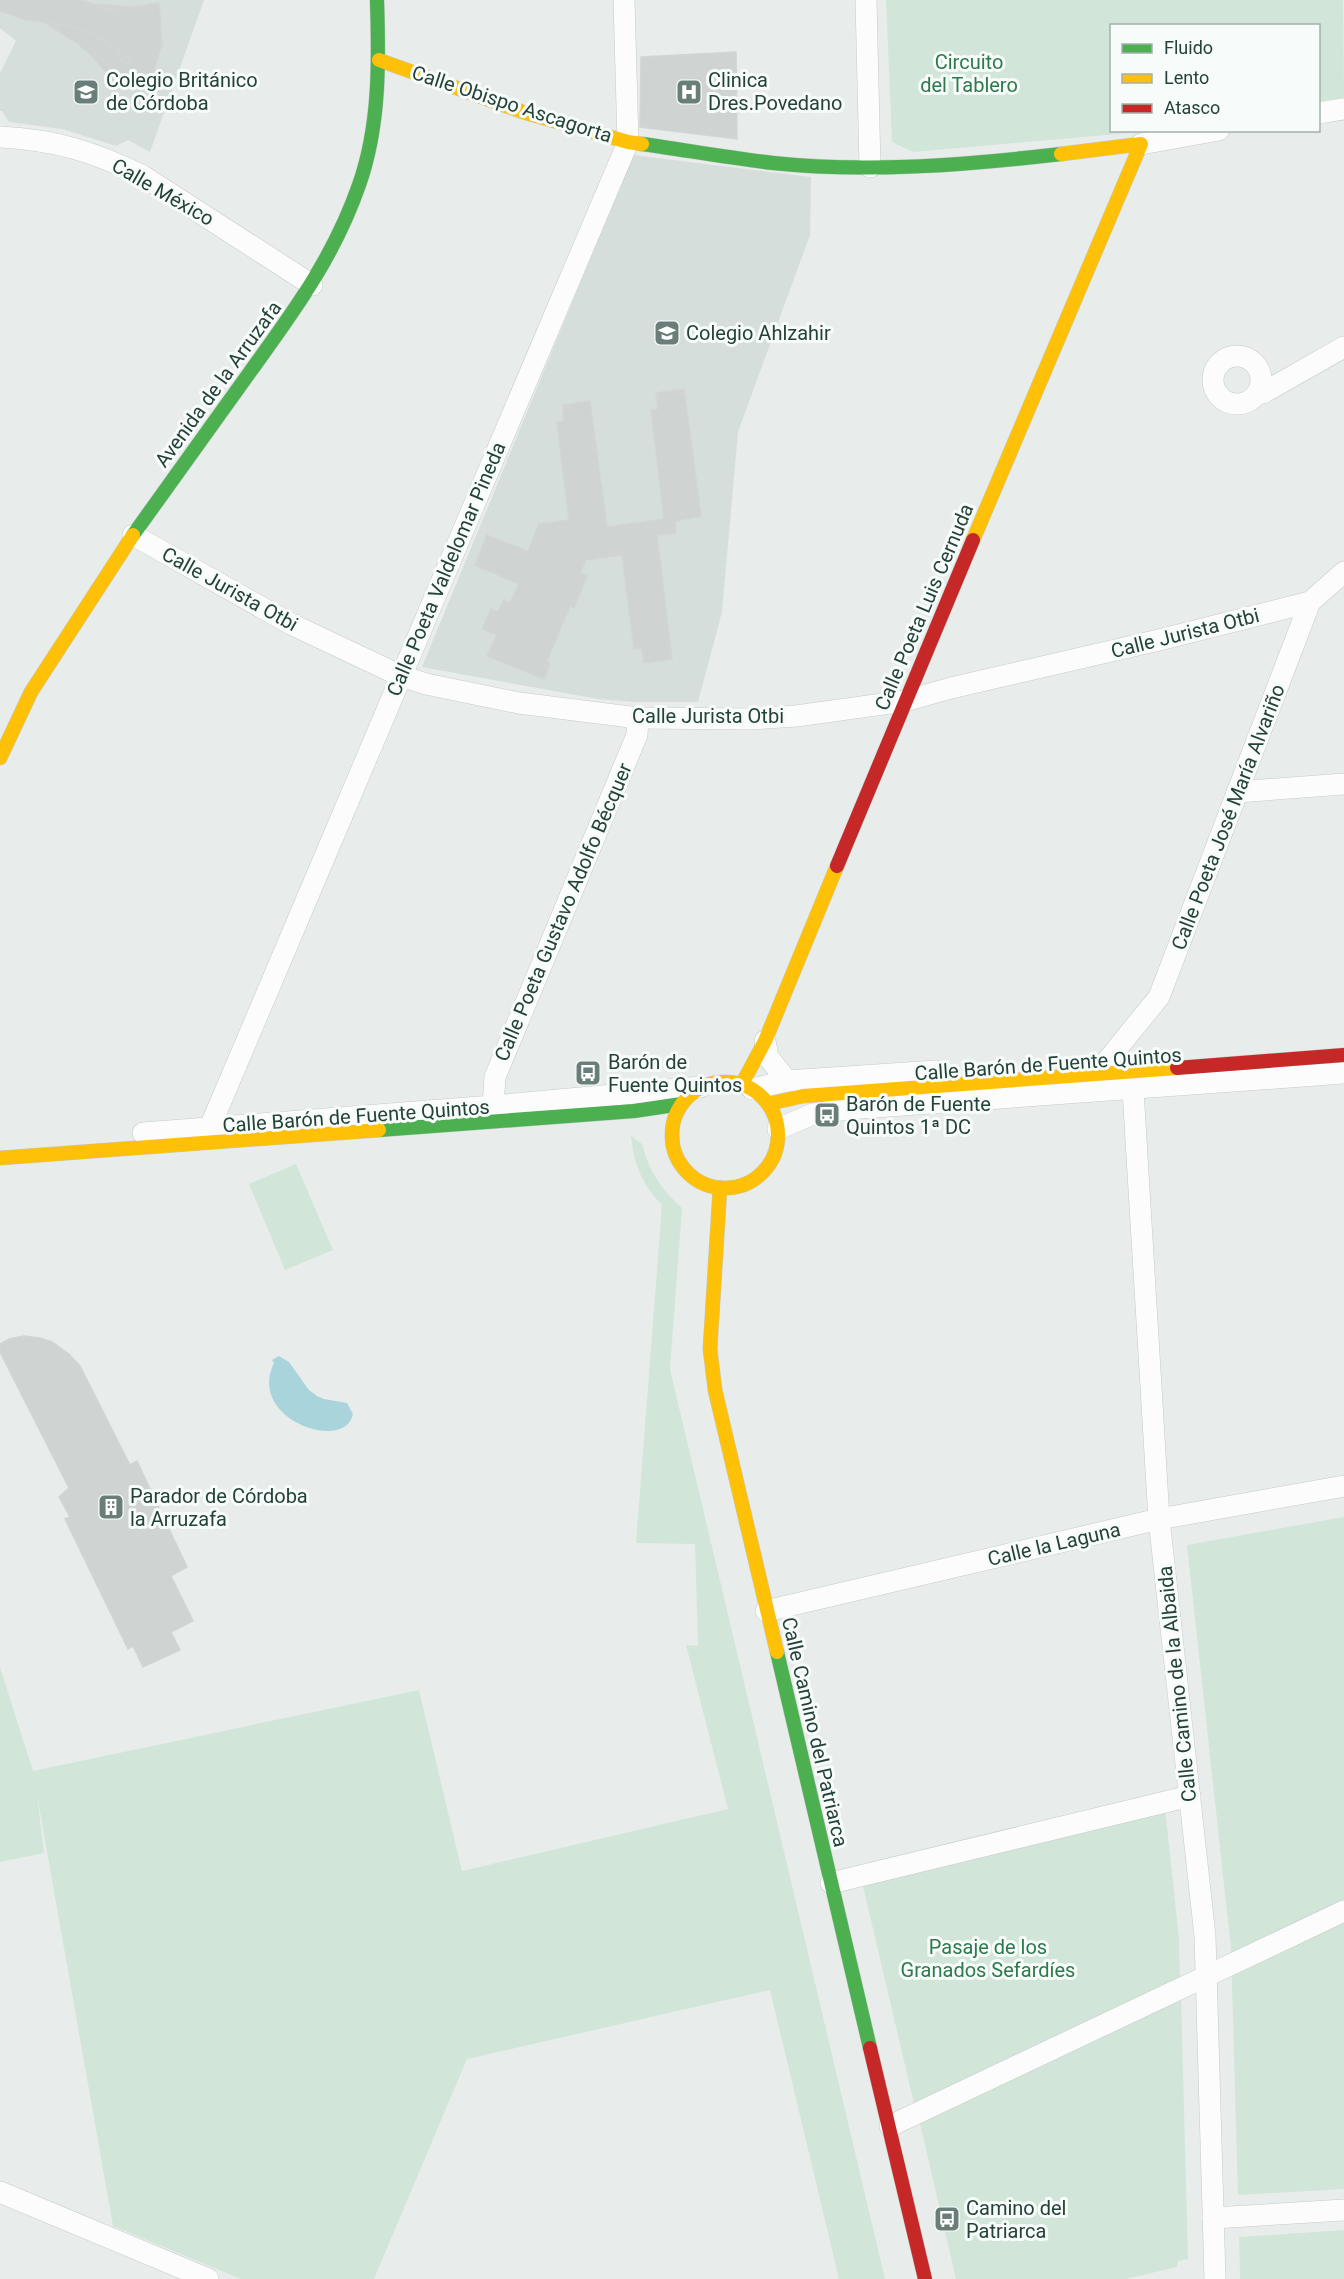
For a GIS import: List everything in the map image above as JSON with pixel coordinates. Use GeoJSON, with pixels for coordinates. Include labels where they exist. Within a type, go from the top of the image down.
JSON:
{"type":"FeatureCollection","features":[{"type":"Feature","properties":{"kind":"street","name":"Avenida de la Arruzafa"},"geometry":{"type":"LineString","coordinates":[[0,758],[31,692],[133,535],[312,285],[340,234],[360,183],[371,140],[379,60],[377,0]]}},
{"type":"Feature","properties":{"kind":"street","name":"Calle Poeta Valdelomar Pineda"},"geometry":{"type":"LineString","coordinates":[[210,1127],[628,142],[624,0]]}},
{"type":"Feature","properties":{"kind":"street"},"geometry":{"type":"LineString","coordinates":[[866,0],[870,167]]}},
{"type":"Feature","properties":{"kind":"street","name":"Calle Obispo Ascagorta"},"geometry":{"type":"LineString","coordinates":[[379,60],[523,112],[628,142],[774,163],[870,167],[976,164],[1141,144],[1208,132]]}},
{"type":"Feature","properties":{"kind":"street"},"geometry":{"type":"LineString","coordinates":[[1320,113],[1344,109]]}},
{"type":"Feature","properties":{"kind":"street","name":"Calle México"},"geometry":{"type":"LineString","coordinates":[[0,137],[55,142],[114,161],[143,176],[312,285]]}},
{"type":"Feature","properties":{"kind":"street","name":"Calle Poeta Luis Cernuda"},"geometry":{"type":"LineString","coordinates":[[747,1086],[905,702],[1141,144]]}},
{"type":"Feature","properties":{"kind":"street"},"geometry":{"type":"LineString","coordinates":[[1257,394],[1263,393],[1344,346]]}},
{"type":"Feature","properties":{"kind":"street","name":"Calle Jurista Otbi"},"geometry":{"type":"LineString","coordinates":[[133,535],[291,624],[400,676],[426,684],[519,703],[638,718],[751,719],[796,716],[905,702],[951,688],[1160,640],[1310,602]]}},
{"type":"Feature","properties":{"kind":"street","name":"Calle Poeta José María Alvariño"},"geometry":{"type":"LineString","coordinates":[[1107,1061],[1159,997],[1310,602],[1344,572]]}},
{"type":"Feature","properties":{"kind":"street","name":"Calle Poeta Gustavo Adolfo Bécquer"},"geometry":{"type":"LineString","coordinates":[[493,1106],[495,1077],[637,735],[638,718]]}},
{"type":"Feature","properties":{"kind":"street"},"geometry":{"type":"LineString","coordinates":[[1237,792],[1344,784]]}},
{"type":"Feature","properties":{"kind":"street"},"geometry":{"type":"LineString","coordinates":[[765,1041],[768,1057],[787,1081]]}},
{"type":"Feature","properties":{"kind":"street","name":"Calle Barón de Fuente Quintos"},"geometry":{"type":"LineString","coordinates":[[747,1086],[787,1081],[1107,1061],[1344,1042]]}},
{"type":"Feature","properties":{"kind":"street","name":"Calle Barón de Fuente Quintos"},"geometry":{"type":"LineString","coordinates":[[768,1104],[803,1096],[1344,1055]]}},
{"type":"Feature","properties":{"kind":"street","name":"Calle Barón de Fuente Quintos"},"geometry":{"type":"LineString","coordinates":[[778,1129],[813,1114],[847,1109],[1344,1073]]}},
{"type":"Feature","properties":{"kind":"street"},"geometry":{"type":"LineString","coordinates":[[634,1111],[662,1129],[683,1168],[696,1180],[720,1188],[745,1184],[760,1175],[771,1162],[777,1146],[778,1129],[775,1116],[768,1104],[747,1086],[729,1081],[714,1082],[690,1094],[681,1104],[674,1119],[662,1129]]}},
{"type":"Feature","properties":{"kind":"street","name":"Calle Barón de Fuente Quintos"},"geometry":{"type":"LineString","coordinates":[[9,1158],[35,1141],[493,1106],[701,1087]]}},
{"type":"Feature","properties":{"kind":"street","name":"Calle Camino de la Albaida"},"geometry":{"type":"LineString","coordinates":[[1132,1090],[1159,1519],[1205,1936],[1215,2279]]}},
{"type":"Feature","properties":{"kind":"street","name":"Calle Barón de Fuente Quintos"},"geometry":{"type":"LineString","coordinates":[[9,1158],[634,1111],[681,1104]]}},
{"type":"Feature","properties":{"kind":"street","name":"Calle Camino del Patriarca"},"geometry":{"type":"LineString","coordinates":[[720,1188],[710,1349],[711,1367],[766,1611],[925,2279]]}},
{"type":"Feature","properties":{"kind":"street","name":"Calle la Laguna"},"geometry":{"type":"LineString","coordinates":[[766,1611],[1159,1519],[1344,1486]]}},
{"type":"Feature","properties":{"kind":"street"},"geometry":{"type":"LineString","coordinates":[[831,1883],[1190,1796]]}},
{"type":"Feature","properties":{"kind":"street"},"geometry":{"type":"LineString","coordinates":[[890,2126],[1344,1911]]}},
{"type":"Feature","properties":{"kind":"street"},"geometry":{"type":"LineString","coordinates":[[0,2192],[208,2279]]}},
{"type":"Feature","properties":{"kind":"street"},"geometry":{"type":"LineString","coordinates":[[1213,2218],[1344,2210]]}},
{"type":"Feature","properties":{"kind":"shaded area","name":"Colegio Británico de Córdoba"},"geometry":{"type":"Polygon","coordinates":[[[0,0],[204,0],[150,152],[128,140],[116,146],[62,129],[9,122],[0,111],[0,73],[16,41],[0,28],[0,0]]]}},
{"type":"Feature","properties":{"kind":"shaded area","name":"Colegio Ahlzahir"},"geometry":{"type":"Polygon","coordinates":[[[633,155],[811,177],[810,235],[738,432],[722,612],[698,702],[634,702],[598,699],[422,667],[633,155]]]}},
{"type":"Feature","properties":{"kind":"green space","name":"Circuito del Tablero"},"geometry":{"type":"Polygon","coordinates":[[[886,0],[1343,0],[1344,98],[1320,102],[1320,24],[1110,24],[1110,132],[1140,132],[913,152],[892,142],[886,0]]]}},
{"type":"Feature","properties":{"kind":"green space"},"geometry":{"type":"Polygon","coordinates":[[[631,1136],[642,1144],[657,1179],[682,1208],[670,1369],[885,2279],[839,2279],[770,1990],[467,2059],[374,2279],[241,2279],[113,2226],[37,1795],[44,1853],[0,1862],[0,1667],[33,1771],[419,1690],[462,1871],[728,1809],[686,1645],[698,1646],[695,1544],[636,1543],[662,1205],[640,1174],[631,1136]]]}},
{"type":"Feature","properties":{"kind":"green space"},"geometry":{"type":"Polygon","coordinates":[[[296,1164],[333,1250],[285,1270],[249,1184],[296,1164]]]}},
{"type":"Feature","properties":{"kind":"green space"},"geometry":{"type":"Polygon","coordinates":[[[1344,1517],[1344,2189],[1238,2195],[1231,1949],[1187,1545],[1344,1517]]]}},
{"type":"Feature","properties":{"kind":"green space","name":"Pasaje de los Granados Sefardíes"},"geometry":{"type":"Polygon","coordinates":[[[1165,1808],[1179,1938],[1180,1983],[915,2108],[862,1882],[1165,1808]]]}},
{"type":"Feature","properties":{"kind":"green space"},"geometry":{"type":"Polygon","coordinates":[[[1181,1995],[1188,2259],[1178,2261],[1177,2267],[1126,2279],[956,2279],[919,2119],[1181,1995]]]}},
{"type":"Feature","properties":{"kind":"green space"},"geometry":{"type":"Polygon","coordinates":[[[1344,2230],[1344,2279],[1240,2279],[1239,2237],[1344,2230]]]}},
{"type":"Feature","properties":{"kind":"water"},"geometry":{"type":"Polygon","coordinates":[[[279,1356],[289,1362],[309,1390],[317,1396],[347,1403],[353,1414],[346,1425],[334,1430],[318,1430],[300,1424],[285,1414],[274,1400],[269,1383],[274,1363],[272,1360],[279,1356]]]}},
{"type":"Feature","properties":{"kind":"building","name":"Colegio Británico de Córdoba"},"geometry":{"type":"Polygon","coordinates":[[[0,0],[83,0],[122,16],[162,44],[151,79],[111,44],[91,33],[61,24],[26,20],[0,11],[0,0]]]}},
{"type":"Feature","properties":{"kind":"building"},"geometry":{"type":"Polygon","coordinates":[[[159,3],[162,44],[122,16],[96,4],[133,7],[159,3]]]}},
{"type":"Feature","properties":{"kind":"building"},"geometry":{"type":"Polygon","coordinates":[[[44,22],[61,24],[91,33],[120,51],[117,56],[127,63],[130,59],[131,61],[114,81],[77,43],[44,22]]]}},
{"type":"Feature","properties":{"kind":"building"},"geometry":{"type":"Polygon","coordinates":[[[120,51],[130,59],[127,63],[117,56],[120,51]]]}},
{"type":"Feature","properties":{"kind":"building","name":"Clinica Dres.Povedano"},"geometry":{"type":"Polygon","coordinates":[[[736,52],[737,139],[640,127],[641,57],[736,52]]]}},
{"type":"Feature","properties":{"kind":"building"},"geometry":{"type":"Polygon","coordinates":[[[131,61],[149,78],[138,91],[119,75],[131,61]]]}},
{"type":"Feature","properties":{"kind":"building"},"geometry":{"type":"Polygon","coordinates":[[[684,389],[701,516],[675,521],[676,533],[657,535],[672,659],[644,663],[642,648],[634,649],[622,555],[586,560],[580,573],[587,576],[574,608],[570,606],[547,661],[550,664],[544,679],[487,656],[497,635],[482,629],[491,609],[498,612],[504,600],[510,603],[519,584],[475,565],[487,535],[528,551],[539,524],[569,520],[557,422],[564,421],[563,405],[590,401],[607,527],[664,519],[651,410],[658,409],[656,393],[684,389]]]}},
{"type":"Feature","properties":{"kind":"building","name":"Parador de Córdoba la Arruzafa"},"geometry":{"type":"Polygon","coordinates":[[[24,1336],[52,1342],[69,1354],[80,1366],[130,1465],[137,1461],[187,1567],[171,1576],[193,1621],[171,1632],[180,1650],[143,1667],[133,1646],[128,1649],[65,1519],[70,1517],[59,1497],[69,1488],[0,1352],[0,1344],[9,1339],[24,1336]]]}},
{"type":"Feature","properties":{"kind":"traffic: fast"},"geometry":{"type":"LineString","coordinates":[[133,535],[297,305],[338,236],[359,185],[371,140],[378,70],[377,0]]}},
{"type":"Feature","properties":{"kind":"traffic: fast"},"geometry":{"type":"LineString","coordinates":[[642,144],[773,163],[845,167],[953,164],[1061,154]]}},
{"type":"Feature","properties":{"kind":"traffic: fast"},"geometry":{"type":"LineString","coordinates":[[379,1130],[634,1111],[681,1104]]}},
{"type":"Feature","properties":{"kind":"traffic: fast"},"geometry":{"type":"LineString","coordinates":[[777,1652],[870,2048]]}},
{"type":"Feature","properties":{"kind":"traffic: slow"},"geometry":{"type":"LineString","coordinates":[[379,60],[523,112],[642,144]]}},
{"type":"Feature","properties":{"kind":"traffic: slow"},"geometry":{"type":"LineString","coordinates":[[973,540],[1141,144],[1061,154]]}},
{"type":"Feature","properties":{"kind":"traffic: slow"},"geometry":{"type":"LineString","coordinates":[[0,758],[31,692],[133,535]]}},
{"type":"Feature","properties":{"kind":"traffic: slow"},"geometry":{"type":"LineString","coordinates":[[742,1084],[765,1041],[837,866]]}},
{"type":"Feature","properties":{"kind":"traffic: slow"},"geometry":{"type":"LineString","coordinates":[[768,1104],[803,1096],[1177,1068]]}},
{"type":"Feature","properties":{"kind":"traffic: slow"},"geometry":{"type":"LineString","coordinates":[[725,1082],[745,1086],[763,1097],[774,1115],[778,1135],[774,1155],[763,1173],[745,1184],[725,1188],[705,1184],[687,1173],[676,1155],[672,1135],[676,1115],[687,1097],[705,1086],[725,1082]]}},
{"type":"Feature","properties":{"kind":"traffic: slow"},"geometry":{"type":"LineString","coordinates":[[0,1158],[379,1130]]}},
{"type":"Feature","properties":{"kind":"traffic: slow"},"geometry":{"type":"LineString","coordinates":[[720,1188],[710,1349],[715,1390],[777,1652]]}},
{"type":"Feature","properties":{"kind":"traffic: jam"},"geometry":{"type":"LineString","coordinates":[[837,866],[973,540]]}},
{"type":"Feature","properties":{"kind":"traffic: jam"},"geometry":{"type":"LineString","coordinates":[[1177,1068],[1344,1055]]}},
{"type":"Feature","properties":{"kind":"traffic: jam"},"geometry":{"type":"LineString","coordinates":[[870,2048],[925,2279]]}},
{"type":"Feature","properties":{"kind":"place","name":"Colegio Británico de Córdoba"},"geometry":{"type":"Point","coordinates":[86,92]}},
{"type":"Feature","properties":{"kind":"place","name":"Clinica Dres.Povedano"},"geometry":{"type":"Point","coordinates":[689,92]}},
{"type":"Feature","properties":{"kind":"place","name":"Colegio Ahlzahir"},"geometry":{"type":"Point","coordinates":[667,333]}},
{"type":"Feature","properties":{"kind":"place","name":"Barón de Fuente Quintos"},"geometry":{"type":"Point","coordinates":[588,1073]}},
{"type":"Feature","properties":{"kind":"place","name":"Barón de Fuente Quintos 1ª DC"},"geometry":{"type":"Point","coordinates":[827,1115]}},
{"type":"Feature","properties":{"kind":"place","name":"Parador de Córdoba la Arruzafa"},"geometry":{"type":"Point","coordinates":[111,1507]}},
{"type":"Feature","properties":{"kind":"place","name":"Camino del Patriarca"},"geometry":{"type":"Point","coordinates":[947,2219]}}]}
